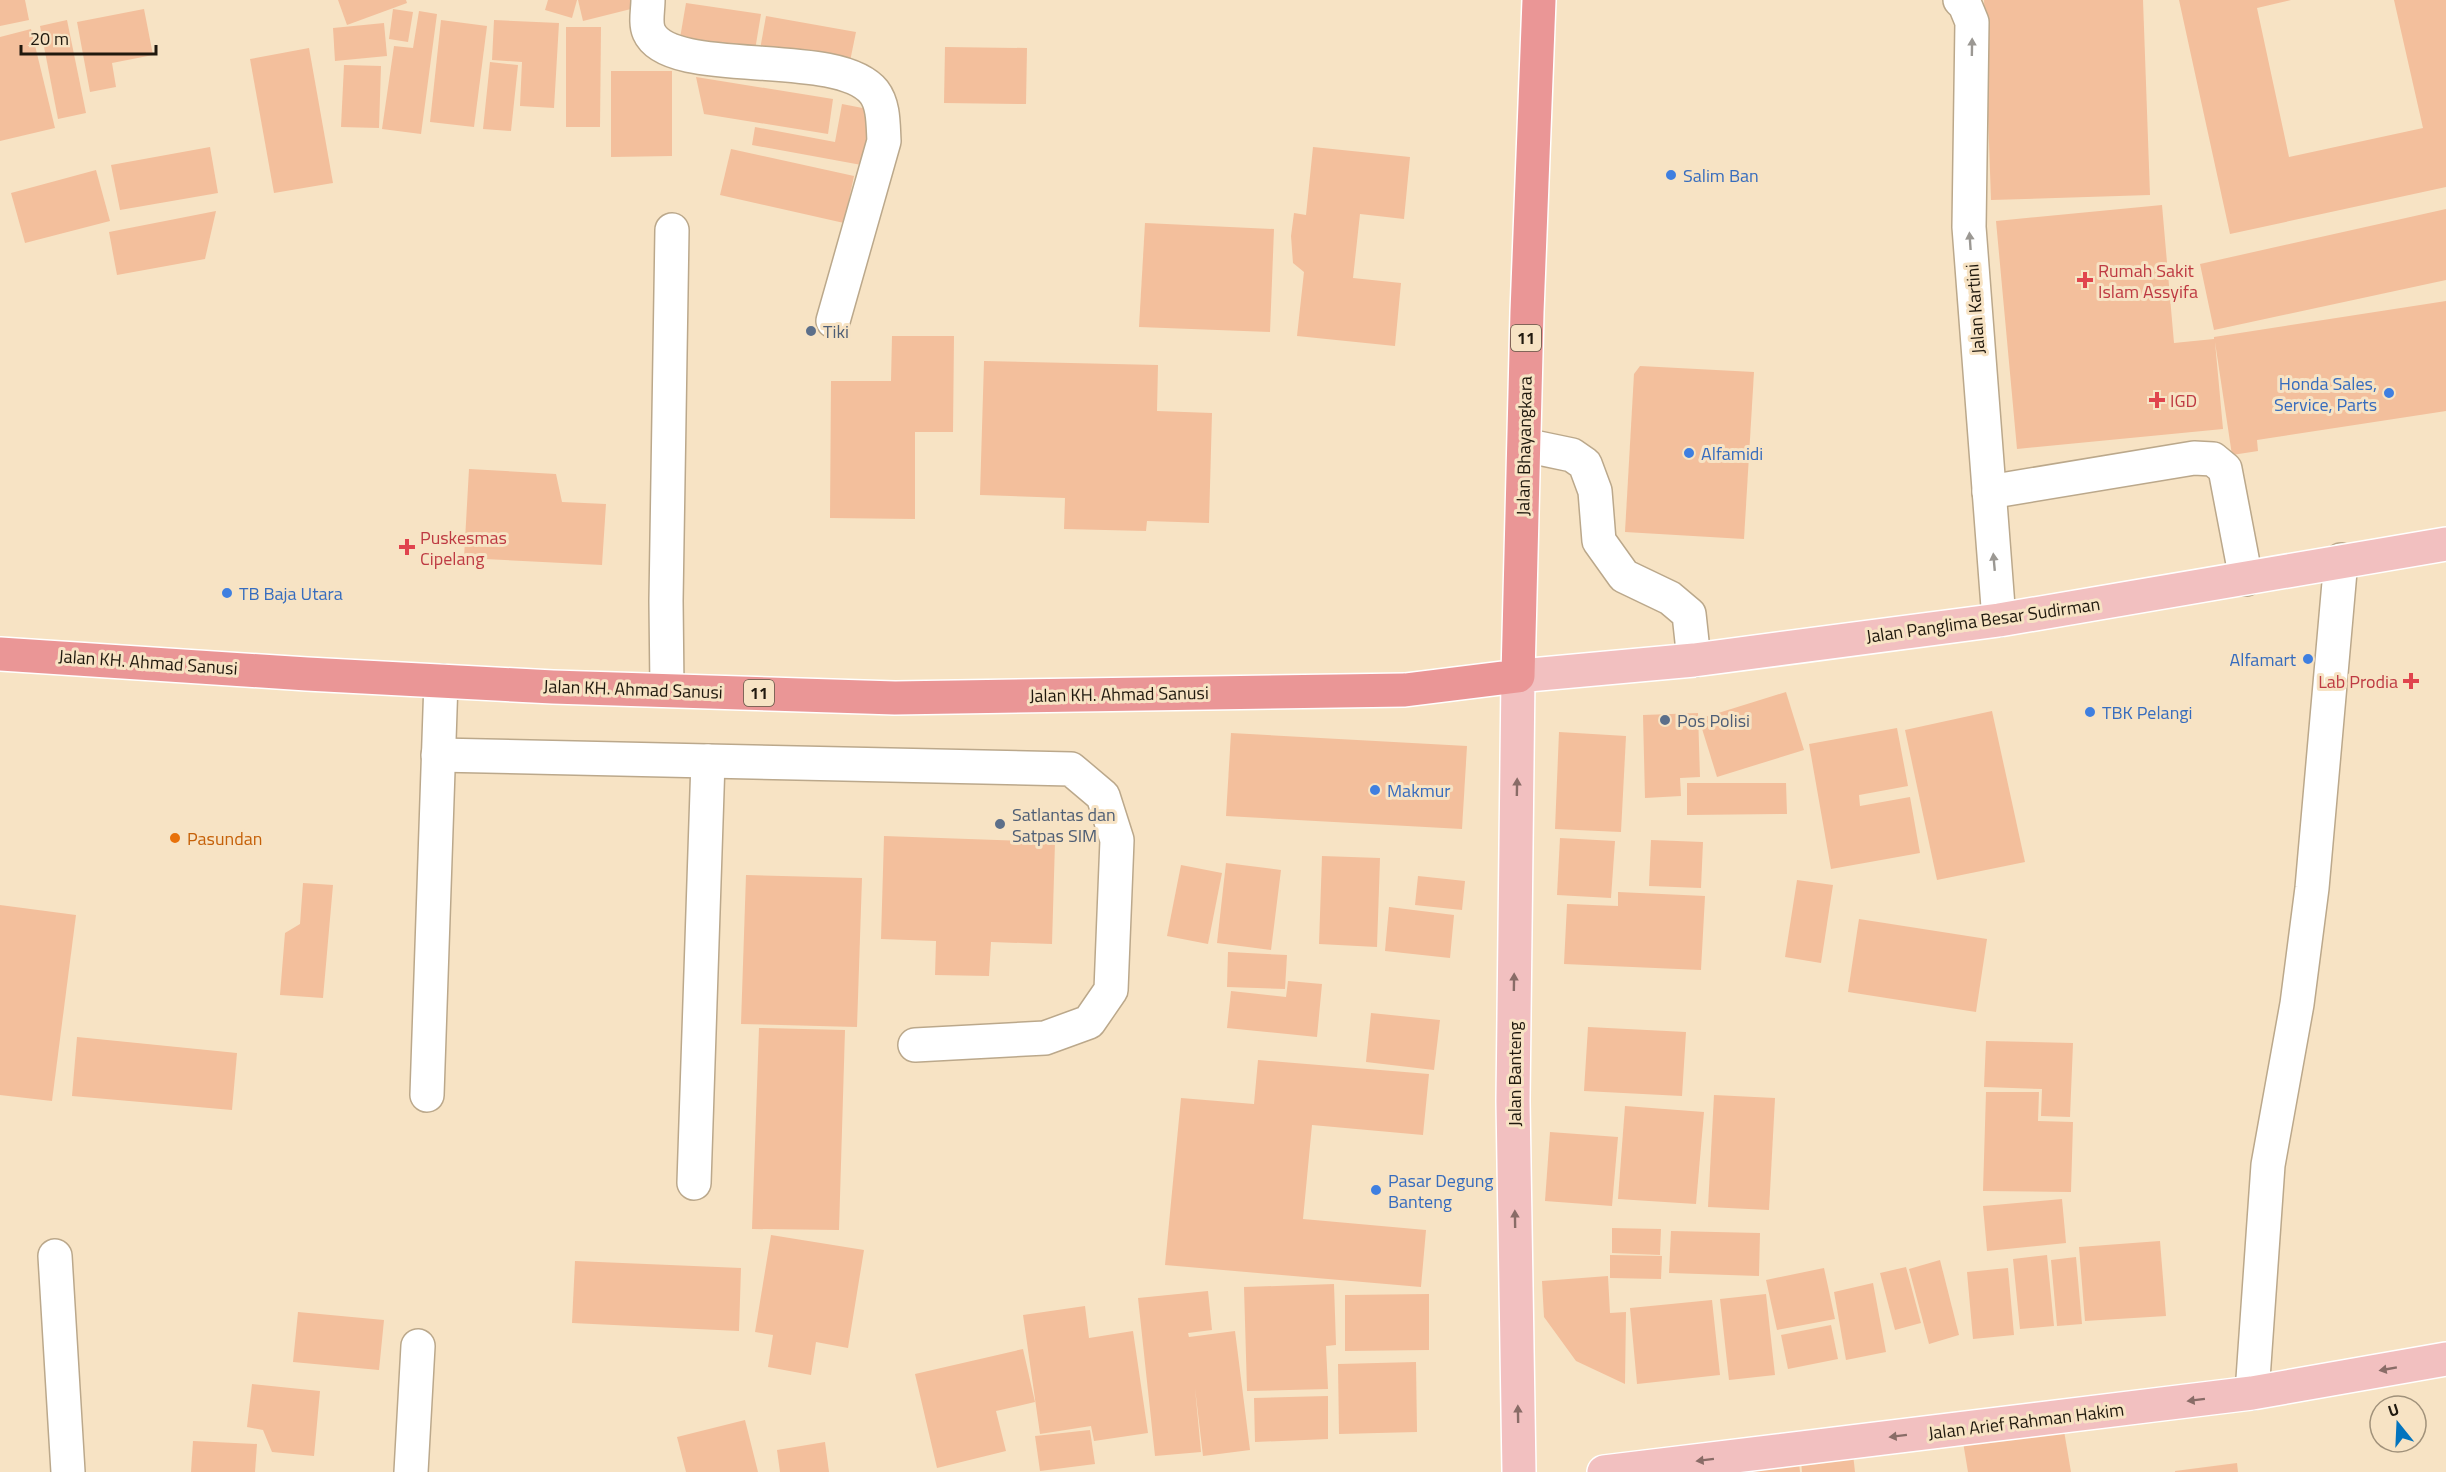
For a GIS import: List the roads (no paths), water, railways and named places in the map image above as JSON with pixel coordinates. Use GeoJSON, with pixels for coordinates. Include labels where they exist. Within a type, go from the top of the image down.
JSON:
{"type":"FeatureCollection","features":[{"type":"Feature","properties":{"kind":"highway","name":"Jalan Bhayangkara"},"geometry":{"type":"LineString","coordinates":[[1518,676],[1527,312],[1539,0]]}},
{"type":"Feature","properties":{"kind":"highway","name":"Jalan KH. Ahmad Sanusi"},"geometry":{"type":"LineString","coordinates":[[0,654],[553,687],[919,698],[1405,690],[1518,676]]}},
{"type":"Feature","properties":{"kind":"main road","name":"Jalan Panglima Besar Sudirman"},"geometry":{"type":"LineString","coordinates":[[1518,676],[1694,660],[1999,620],[2246,579],[2341,560],[2446,544]]}},
{"type":"Feature","properties":{"kind":"main road","name":"Jalan Banteng"},"geometry":{"type":"LineString","coordinates":[[1518,676],[1513,1101],[1519,1472]]}},
{"type":"Feature","properties":{"kind":"main road","name":"Jalan Arief Rahman Hakim"},"geometry":{"type":"LineString","coordinates":[[1604,1472],[2252,1393],[2446,1359]]}},
{"type":"Feature","properties":{"kind":"street"},"geometry":{"type":"LineString","coordinates":[[648,0],[648,30],[663,48],[717,59],[833,71],[859,78],[875,93],[882,112],[884,141],[833,321]]}},
{"type":"Feature","properties":{"kind":"street","name":"Jalan Kartini"},"geometry":{"type":"LineString","coordinates":[[1960,0],[1965,5],[1972,22],[1969,227],[1999,620]]}},
{"type":"Feature","properties":{"kind":"street"},"geometry":{"type":"LineString","coordinates":[[667,689],[666,601],[672,230]]}},
{"type":"Feature","properties":{"kind":"street"},"geometry":{"type":"LineString","coordinates":[[1524,445],[1572,455],[1585,464],[1595,491],[1599,542],[1624,576],[1670,598],[1689,614],[1694,660]]}},
{"type":"Feature","properties":{"kind":"street"},"geometry":{"type":"LineString","coordinates":[[1989,492],[2194,458],[2213,459],[2225,469],[2246,579]]}},
{"type":"Feature","properties":{"kind":"street"},"geometry":{"type":"LineString","coordinates":[[2252,1393],[2268,1164],[2297,1004],[2312,888],[2341,560]]}},
{"type":"Feature","properties":{"kind":"street"},"geometry":{"type":"LineString","coordinates":[[427,1095],[441,681]]}},
{"type":"Feature","properties":{"kind":"street"},"geometry":{"type":"LineString","coordinates":[[438,756],[1071,769],[1103,796],[1117,840],[1111,990],[1089,1022],[1045,1038],[915,1045]]}},
{"type":"Feature","properties":{"kind":"street"},"geometry":{"type":"LineString","coordinates":[[694,1183],[708,761]]}},
{"type":"Feature","properties":{"kind":"street"},"geometry":{"type":"LineString","coordinates":[[55,1256],[68,1472]]}},
{"type":"Feature","properties":{"kind":"street"},"geometry":{"type":"LineString","coordinates":[[411,1472],[417,1346]]}},
{"type":"Feature","properties":{"kind":"place","name":"Salim Ban"},"geometry":{"type":"Point","coordinates":[1671,175]}},
{"type":"Feature","properties":{"kind":"place","name":"Rumah Sakit Islam Assyifa"},"geometry":{"type":"Point","coordinates":[2085,280]}},
{"type":"Feature","properties":{"kind":"place","name":"Tiki"},"geometry":{"type":"Point","coordinates":[811,331]}},
{"type":"Feature","properties":{"kind":"place","name":"Honda Sales, Service, Parts"},"geometry":{"type":"Point","coordinates":[2389,393]}},
{"type":"Feature","properties":{"kind":"place","name":"IGD"},"geometry":{"type":"Point","coordinates":[2157,400]}},
{"type":"Feature","properties":{"kind":"place","name":"Alfamidi"},"geometry":{"type":"Point","coordinates":[1689,453]}},
{"type":"Feature","properties":{"kind":"place","name":"Puskesmas Cipelang"},"geometry":{"type":"Point","coordinates":[407,547]}},
{"type":"Feature","properties":{"kind":"place","name":"TB Baja Utara"},"geometry":{"type":"Point","coordinates":[227,593]}},
{"type":"Feature","properties":{"kind":"place","name":"Alfamart"},"geometry":{"type":"Point","coordinates":[2308,659]}},
{"type":"Feature","properties":{"kind":"place","name":"Lab Prodia"},"geometry":{"type":"Point","coordinates":[2411,681]}},
{"type":"Feature","properties":{"kind":"place","name":"TBK Pelangi"},"geometry":{"type":"Point","coordinates":[2090,712]}},
{"type":"Feature","properties":{"kind":"place","name":"Pos Polisi"},"geometry":{"type":"Point","coordinates":[1665,720]}},
{"type":"Feature","properties":{"kind":"place","name":"Makmur"},"geometry":{"type":"Point","coordinates":[1375,790]}},
{"type":"Feature","properties":{"kind":"place","name":"Satlantas dan Satpas SIM"},"geometry":{"type":"Point","coordinates":[1000,824]}},
{"type":"Feature","properties":{"kind":"place","name":"Pasundan"},"geometry":{"type":"Point","coordinates":[175,838]}},
{"type":"Feature","properties":{"kind":"place","name":"Pasar Degung Banteng"},"geometry":{"type":"Point","coordinates":[1376,1190]}}]}
